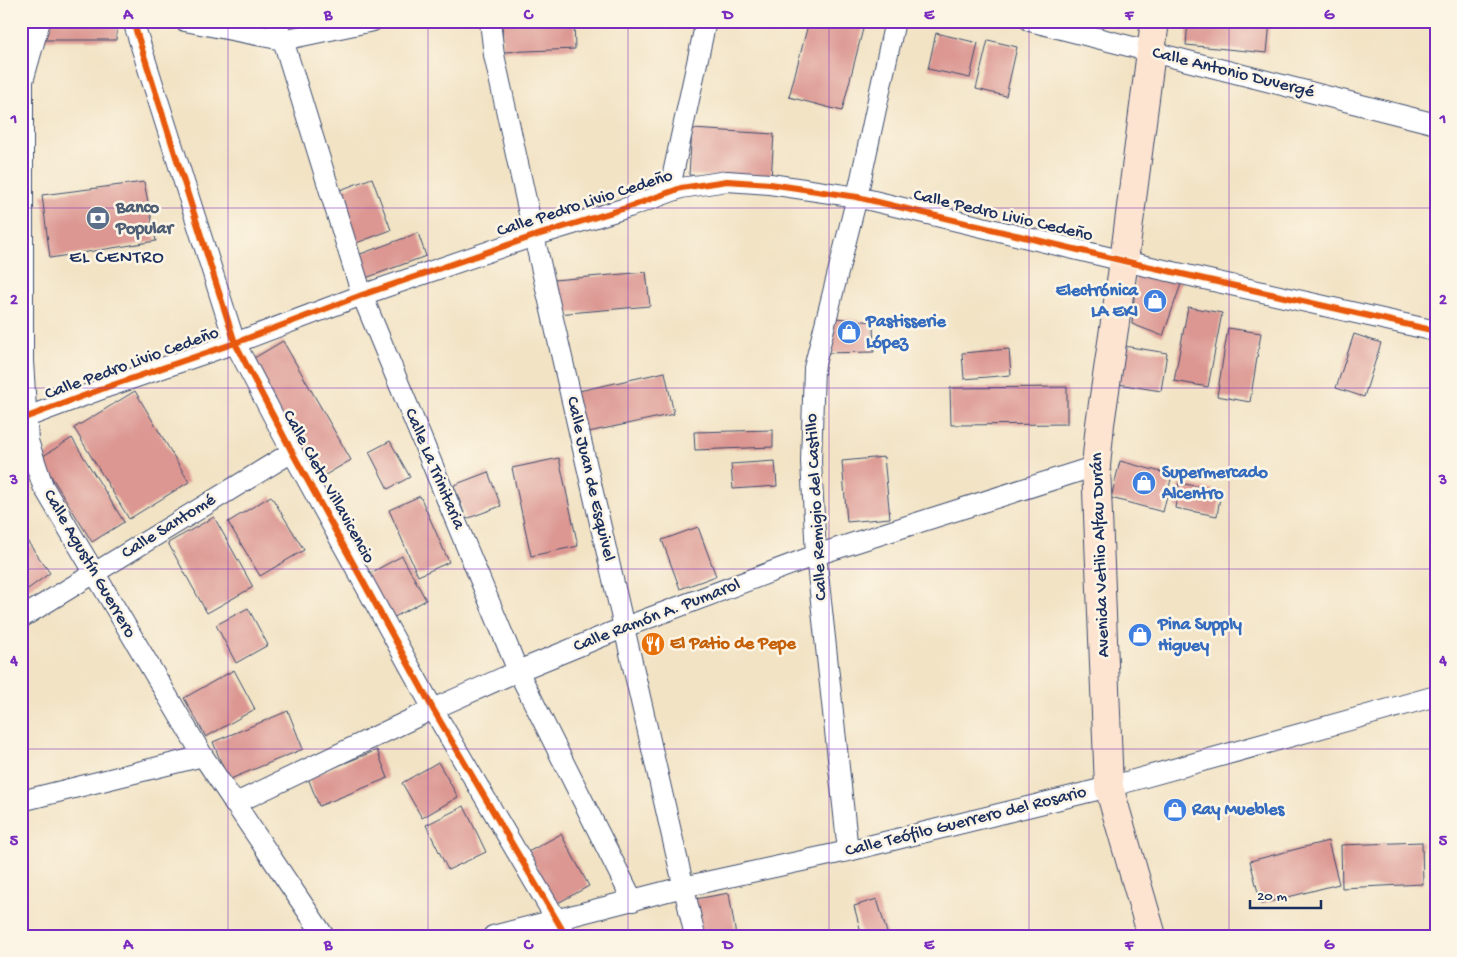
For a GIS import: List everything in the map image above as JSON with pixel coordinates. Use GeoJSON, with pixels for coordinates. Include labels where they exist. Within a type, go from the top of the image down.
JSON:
{"type":"FeatureCollection","features":[{"type":"Feature","properties":{"kind":"main road","name":"Avenida Vetilio Alfau Durán"},"geometry":{"type":"LineString","coordinates":[[1152,936],[1108,787],[1096,466],[1100,424],[1124,261],[1155,21]]}},
{"type":"Feature","properties":{"kind":"street","name":"Calle Agustín Guerrero"},"geometry":{"type":"LineString","coordinates":[[40,21],[22,81],[23,361],[28,440],[43,486],[94,574],[203,756],[324,936]]}},
{"type":"Feature","properties":{"kind":"street","name":"Calle Cleto Villavicencio"},"geometry":{"type":"LineString","coordinates":[[133,21],[235,343],[292,452],[433,709],[562,928]]}},
{"type":"Feature","properties":{"kind":"street"},"geometry":{"type":"LineString","coordinates":[[185,21],[284,40],[373,21]]}},
{"type":"Feature","properties":{"kind":"street","name":"Calle La Trinitaria"},"geometry":{"type":"LineString","coordinates":[[276,21],[284,40],[362,295],[518,671],[633,901]]}},
{"type":"Feature","properties":{"kind":"street","name":"Calle Juan de Esquivel"},"geometry":{"type":"LineString","coordinates":[[490,21],[494,54],[534,236],[695,936]]}},
{"type":"Feature","properties":{"kind":"street"},"geometry":{"type":"LineString","coordinates":[[669,192],[706,21]]}},
{"type":"Feature","properties":{"kind":"street","name":"Calle Remigio del Castillo"},"geometry":{"type":"LineString","coordinates":[[848,851],[816,555],[811,461],[814,368],[857,197],[895,21]]}},
{"type":"Feature","properties":{"kind":"street","name":"Calle Antonio Duvergé"},"geometry":{"type":"LineString","coordinates":[[1030,21],[1436,124]]}},
{"type":"Feature","properties":{"kind":"street","name":"Calle Pedro Livio Cedeño"},"geometry":{"type":"LineString","coordinates":[[27,417],[235,343],[362,295],[534,236],[629,207],[681,188],[727,181],[770,184],[857,197],[1124,261],[1436,331]]}},
{"type":"Feature","properties":{"kind":"street","name":"Calle Santomé"},"geometry":{"type":"LineString","coordinates":[[21,618],[292,452]]}},
{"type":"Feature","properties":{"kind":"street","name":"Calle Ramón A. Pumarol"},"geometry":{"type":"LineString","coordinates":[[234,804],[433,709],[518,671],[625,627],[816,555],[1096,466]]}},
{"type":"Feature","properties":{"kind":"street","name":"Calle Teófilo Guerrero del Rosario"},"geometry":{"type":"LineString","coordinates":[[493,936],[562,928],[633,901],[848,851],[1108,787],[1436,696]]}},
{"type":"Feature","properties":{"kind":"street"},"geometry":{"type":"LineString","coordinates":[[21,801],[203,756]]}},
{"type":"Feature","properties":{"kind":"building"},"geometry":{"type":"Polygon","coordinates":[[[50,21],[119,21],[116,40],[43,40],[50,21]]]}},
{"type":"Feature","properties":{"kind":"building"},"geometry":{"type":"Polygon","coordinates":[[[502,21],[574,21],[575,49],[503,52],[502,21]]]}},
{"type":"Feature","properties":{"kind":"building"},"geometry":{"type":"Polygon","coordinates":[[[809,21],[865,21],[842,111],[789,97],[809,21]]]}},
{"type":"Feature","properties":{"kind":"building"},"geometry":{"type":"Polygon","coordinates":[[[1188,21],[1270,21],[1267,53],[1186,45],[1188,21]]]}},
{"type":"Feature","properties":{"kind":"building"},"geometry":{"type":"Polygon","coordinates":[[[936,33],[978,43],[970,78],[928,69],[936,33]]]}},
{"type":"Feature","properties":{"kind":"building"},"geometry":{"type":"Polygon","coordinates":[[[988,40],[1017,47],[1006,96],[976,89],[988,40]]]}},
{"type":"Feature","properties":{"kind":"building"},"geometry":{"type":"Polygon","coordinates":[[[692,129],[774,134],[771,180],[689,175],[692,129]]]}},
{"type":"Feature","properties":{"kind":"building"},"geometry":{"type":"Polygon","coordinates":[[[372,178],[391,230],[351,245],[332,193],[372,178]]]}},
{"type":"Feature","properties":{"kind":"building","name":"Banco Popular"},"geometry":{"type":"Polygon","coordinates":[[[144,182],[156,241],[50,258],[42,195],[144,182]]]}},
{"type":"Feature","properties":{"kind":"building"},"geometry":{"type":"Polygon","coordinates":[[[418,233],[426,256],[363,279],[355,256],[418,233]]]}},
{"type":"Feature","properties":{"kind":"building"},"geometry":{"type":"Polygon","coordinates":[[[646,272],[650,306],[557,314],[554,280],[646,272]]]}},
{"type":"Feature","properties":{"kind":"building"},"geometry":{"type":"Polygon","coordinates":[[[1136,274],[1182,281],[1163,336],[1132,324],[1136,274]]]}},
{"type":"Feature","properties":{"kind":"building"},"geometry":{"type":"Polygon","coordinates":[[[1188,307],[1222,313],[1208,387],[1174,381],[1188,307]]]}},
{"type":"Feature","properties":{"kind":"building"},"geometry":{"type":"Polygon","coordinates":[[[836,318],[873,322],[874,352],[822,353],[836,318]]]}},
{"type":"Feature","properties":{"kind":"building"},"geometry":{"type":"Polygon","coordinates":[[[1228,328],[1261,333],[1250,402],[1217,396],[1228,328]]]}},
{"type":"Feature","properties":{"kind":"building"},"geometry":{"type":"Polygon","coordinates":[[[1354,334],[1381,343],[1364,397],[1336,388],[1354,334]]]}},
{"type":"Feature","properties":{"kind":"building"},"geometry":{"type":"Polygon","coordinates":[[[283,341],[351,460],[310,484],[249,361],[283,341]]]}},
{"type":"Feature","properties":{"kind":"building"},"geometry":{"type":"Polygon","coordinates":[[[1124,346],[1167,353],[1161,391],[1118,384],[1124,346]]]}},
{"type":"Feature","properties":{"kind":"building"},"geometry":{"type":"Polygon","coordinates":[[[1009,349],[1011,375],[964,379],[962,353],[1009,349]]]}},
{"type":"Feature","properties":{"kind":"building"},"geometry":{"type":"Polygon","coordinates":[[[665,372],[674,414],[579,434],[570,393],[665,372]]]}},
{"type":"Feature","properties":{"kind":"building"},"geometry":{"type":"Polygon","coordinates":[[[1067,387],[1067,424],[951,425],[950,388],[1067,387]]]}},
{"type":"Feature","properties":{"kind":"building"},"geometry":{"type":"Polygon","coordinates":[[[135,391],[189,482],[129,519],[74,428],[135,391]]]}},
{"type":"Feature","properties":{"kind":"building"},"geometry":{"type":"Polygon","coordinates":[[[773,430],[773,447],[695,450],[694,432],[773,430]]]}},
{"type":"Feature","properties":{"kind":"building"},"geometry":{"type":"Polygon","coordinates":[[[72,438],[124,522],[92,542],[40,458],[72,438]]]}},
{"type":"Feature","properties":{"kind":"building"},"geometry":{"type":"Polygon","coordinates":[[[390,441],[410,477],[388,489],[369,452],[390,441]]]}},
{"type":"Feature","properties":{"kind":"building"},"geometry":{"type":"Polygon","coordinates":[[[884,457],[890,518],[847,522],[842,461],[884,457]]]}},
{"type":"Feature","properties":{"kind":"building"},"geometry":{"type":"Polygon","coordinates":[[[559,458],[578,546],[531,556],[512,468],[559,458]]]}},
{"type":"Feature","properties":{"kind":"building"},"geometry":{"type":"Polygon","coordinates":[[[775,461],[777,486],[733,489],[731,464],[775,461]]]}},
{"type":"Feature","properties":{"kind":"building"},"geometry":{"type":"Polygon","coordinates":[[[1120,461],[1172,475],[1163,512],[1111,498],[1120,461]]]}},
{"type":"Feature","properties":{"kind":"building"},"geometry":{"type":"Polygon","coordinates":[[[488,472],[501,506],[466,519],[454,485],[488,472]]]}},
{"type":"Feature","properties":{"kind":"building"},"geometry":{"type":"Polygon","coordinates":[[[1179,483],[1221,491],[1217,516],[1175,508],[1179,483]]]}},
{"type":"Feature","properties":{"kind":"building"},"geometry":{"type":"Polygon","coordinates":[[[271,496],[304,550],[260,576],[228,522],[271,496]]]}},
{"type":"Feature","properties":{"kind":"building"},"geometry":{"type":"Polygon","coordinates":[[[420,496],[449,562],[418,576],[389,510],[420,496]]]}},
{"type":"Feature","properties":{"kind":"building"},"geometry":{"type":"Polygon","coordinates":[[[214,517],[253,587],[207,613],[168,543],[214,517]]]}},
{"type":"Feature","properties":{"kind":"building"},"geometry":{"type":"Polygon","coordinates":[[[698,527],[716,576],[680,589],[662,540],[698,527]]]}},
{"type":"Feature","properties":{"kind":"building"},"geometry":{"type":"Polygon","coordinates":[[[25,538],[50,573],[21,594],[21,541],[25,538]]]}},
{"type":"Feature","properties":{"kind":"building"},"geometry":{"type":"Polygon","coordinates":[[[402,556],[426,600],[387,621],[363,577],[402,556]]]}},
{"type":"Feature","properties":{"kind":"building"},"geometry":{"type":"Polygon","coordinates":[[[248,608],[268,645],[236,663],[216,625],[248,608]]]}},
{"type":"Feature","properties":{"kind":"building"},"geometry":{"type":"Polygon","coordinates":[[[234,670],[255,709],[206,737],[184,698],[234,670]]]}},
{"type":"Feature","properties":{"kind":"building"},"geometry":{"type":"Polygon","coordinates":[[[288,711],[303,749],[228,780],[213,742],[288,711]]]}},
{"type":"Feature","properties":{"kind":"building"},"geometry":{"type":"Polygon","coordinates":[[[377,750],[388,778],[319,806],[308,778],[377,750]]]}},
{"type":"Feature","properties":{"kind":"building"},"geometry":{"type":"Polygon","coordinates":[[[438,762],[458,797],[422,818],[402,783],[438,762]]]}},
{"type":"Feature","properties":{"kind":"building"},"geometry":{"type":"Polygon","coordinates":[[[464,806],[486,852],[448,870],[426,825],[464,806]]]}},
{"type":"Feature","properties":{"kind":"building"},"geometry":{"type":"Polygon","coordinates":[[[561,834],[589,886],[556,904],[528,852],[561,834]]]}},
{"type":"Feature","properties":{"kind":"building"},"geometry":{"type":"Polygon","coordinates":[[[1328,841],[1339,884],[1261,904],[1250,861],[1328,841]]]}},
{"type":"Feature","properties":{"kind":"building"},"geometry":{"type":"Polygon","coordinates":[[[1422,842],[1423,884],[1342,888],[1341,845],[1422,842]]]}},
{"type":"Feature","properties":{"kind":"building"},"geometry":{"type":"Polygon","coordinates":[[[729,893],[736,936],[702,936],[690,900],[729,893]]]}},
{"type":"Feature","properties":{"kind":"building"},"geometry":{"type":"Polygon","coordinates":[[[877,899],[888,936],[862,936],[854,906],[877,899]]]}},
{"type":"Feature","properties":{"kind":"cycle path"},"geometry":{"type":"LineString","coordinates":[[133,21],[235,343],[292,452],[433,709],[566,936]]}},
{"type":"Feature","properties":{"kind":"cycle path"},"geometry":{"type":"LineString","coordinates":[[27,417],[235,343],[362,295],[534,236],[629,207],[681,188],[727,181],[770,184],[857,197],[1124,261],[1436,331]]}},
{"type":"Feature","properties":{"kind":"place","name":"Banco Popular"},"geometry":{"type":"Point","coordinates":[98,218]}},
{"type":"Feature","properties":{"kind":"place","name":"Electrónica LA EKI"},"geometry":{"type":"Point","coordinates":[1155,301]}},
{"type":"Feature","properties":{"kind":"place","name":"Pastisserie López"},"geometry":{"type":"Point","coordinates":[849,332]}},
{"type":"Feature","properties":{"kind":"place","name":"Supermercado Alcentro"},"geometry":{"type":"Point","coordinates":[1144,483]}},
{"type":"Feature","properties":{"kind":"place","name":"Pina Supply Higuey"},"geometry":{"type":"Point","coordinates":[1140,635]}},
{"type":"Feature","properties":{"kind":"place","name":"El Patio de Pepe"},"geometry":{"type":"Point","coordinates":[653,644]}},
{"type":"Feature","properties":{"kind":"place","name":"Ray Muebles"},"geometry":{"type":"Point","coordinates":[1175,810]}},
{"type":"Feature","properties":{"kind":"district","name":"EL CENTRO"},"geometry":{"type":"Point","coordinates":[117,258]}}]}
